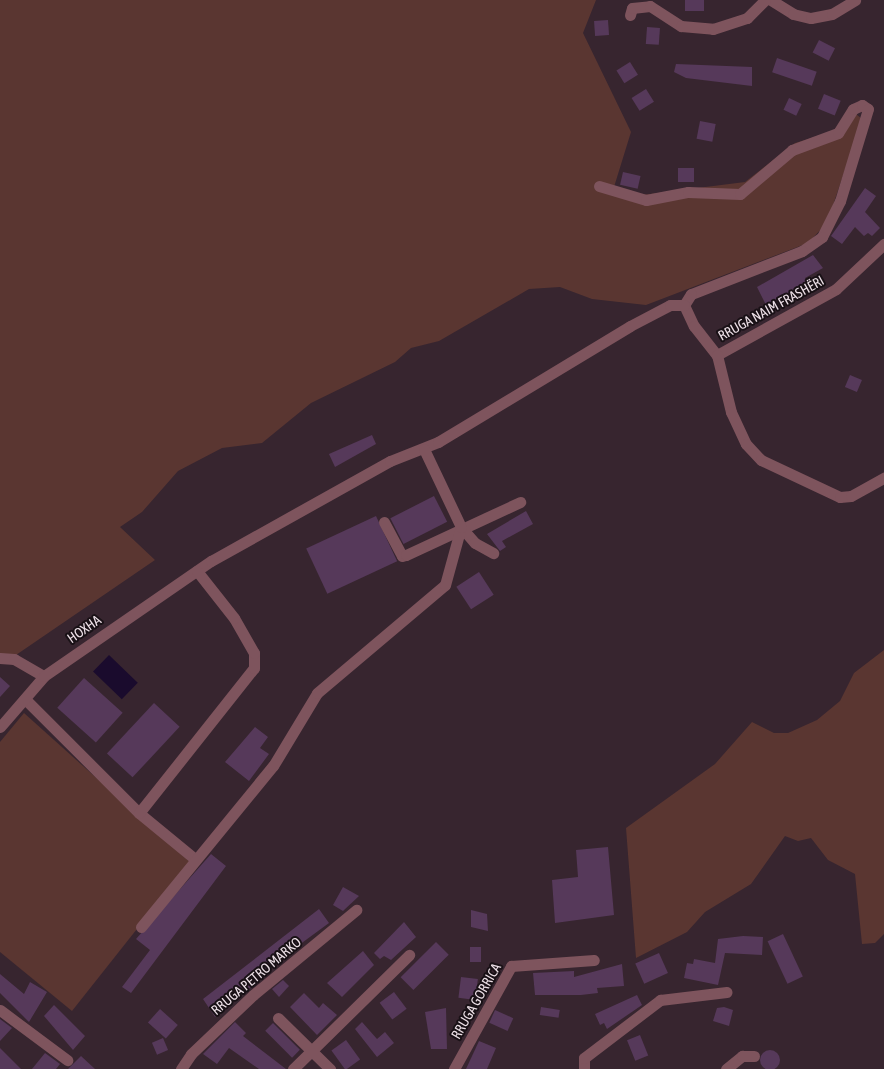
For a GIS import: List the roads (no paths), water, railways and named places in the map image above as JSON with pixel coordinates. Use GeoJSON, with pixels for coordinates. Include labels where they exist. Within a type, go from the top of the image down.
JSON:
{"type":"FeatureCollection","features":[{"type":"Feature","properties":{"kind":"street"},"geometry":{"type":"LineString","coordinates":[[630,15],[632,8],[650,6],[681,26],[713,30],[747,18],[765,0]]}},
{"type":"Feature","properties":{"kind":"street"},"geometry":{"type":"LineString","coordinates":[[771,0],[793,14],[811,18],[832,14],[855,0]]}},
{"type":"Feature","properties":{"kind":"street"},"geometry":{"type":"LineString","coordinates":[[599,186],[646,200],[688,192],[740,194],[792,150],[838,134],[852,109],[862,105],[868,109],[840,201],[822,237],[802,251],[691,294],[684,304]]}},
{"type":"Feature","properties":{"kind":"street","name":"RRUGA NAIM FRASHËRI"},"geometry":{"type":"LineString","coordinates":[[684,304],[694,326],[717,355],[836,289],[884,244]]}},
{"type":"Feature","properties":{"kind":"street","name":"HOXHA"},"geometry":{"type":"LineString","coordinates":[[0,726],[24,702],[44,676],[198,571],[390,461],[424,449],[630,326],[670,305],[684,304]]}},
{"type":"Feature","properties":{"kind":"street"},"geometry":{"type":"LineString","coordinates":[[717,355],[731,412],[746,444],[761,460],[840,497],[884,478]]}},
{"type":"Feature","properties":{"kind":"street"},"geometry":{"type":"LineString","coordinates":[[424,449],[460,526],[474,544],[493,553]]}},
{"type":"Feature","properties":{"kind":"street"},"geometry":{"type":"LineString","coordinates":[[384,522],[402,556],[460,526],[520,502]]}},
{"type":"Feature","properties":{"kind":"street"},"geometry":{"type":"LineString","coordinates":[[141,927],[273,766],[317,693],[444,585],[460,526]]}},
{"type":"Feature","properties":{"kind":"street"},"geometry":{"type":"LineString","coordinates":[[139,813],[254,668],[254,653],[234,618],[198,571]]}},
{"type":"Feature","properties":{"kind":"street"},"geometry":{"type":"LineString","coordinates":[[0,658],[14,659],[44,676]]}},
{"type":"Feature","properties":{"kind":"street"},"geometry":{"type":"LineString","coordinates":[[24,702],[139,813],[195,859]]}},
{"type":"Feature","properties":{"kind":"street","name":"RRUGA PETRO MARKO"},"geometry":{"type":"LineString","coordinates":[[181,1069],[191,1054],[253,995],[356,910]]}},
{"type":"Feature","properties":{"kind":"street"},"geometry":{"type":"LineString","coordinates":[[293,1069],[409,954]]}},
{"type":"Feature","properties":{"kind":"street","name":"RRUGA GORRICA"},"geometry":{"type":"LineString","coordinates":[[454,1069],[511,966],[594,960]]}},
{"type":"Feature","properties":{"kind":"street"},"geometry":{"type":"LineString","coordinates":[[584,1069],[584,1058],[660,1000],[726,992]]}},
{"type":"Feature","properties":{"kind":"street"},"geometry":{"type":"LineString","coordinates":[[0,1010],[67,1060]]}},
{"type":"Feature","properties":{"kind":"street"},"geometry":{"type":"LineString","coordinates":[[278,1018],[313,1049],[330,1069]]}},
{"type":"Feature","properties":{"kind":"street"},"geometry":{"type":"LineString","coordinates":[[726,1069],[742,1056],[754,1056]]}}]}
